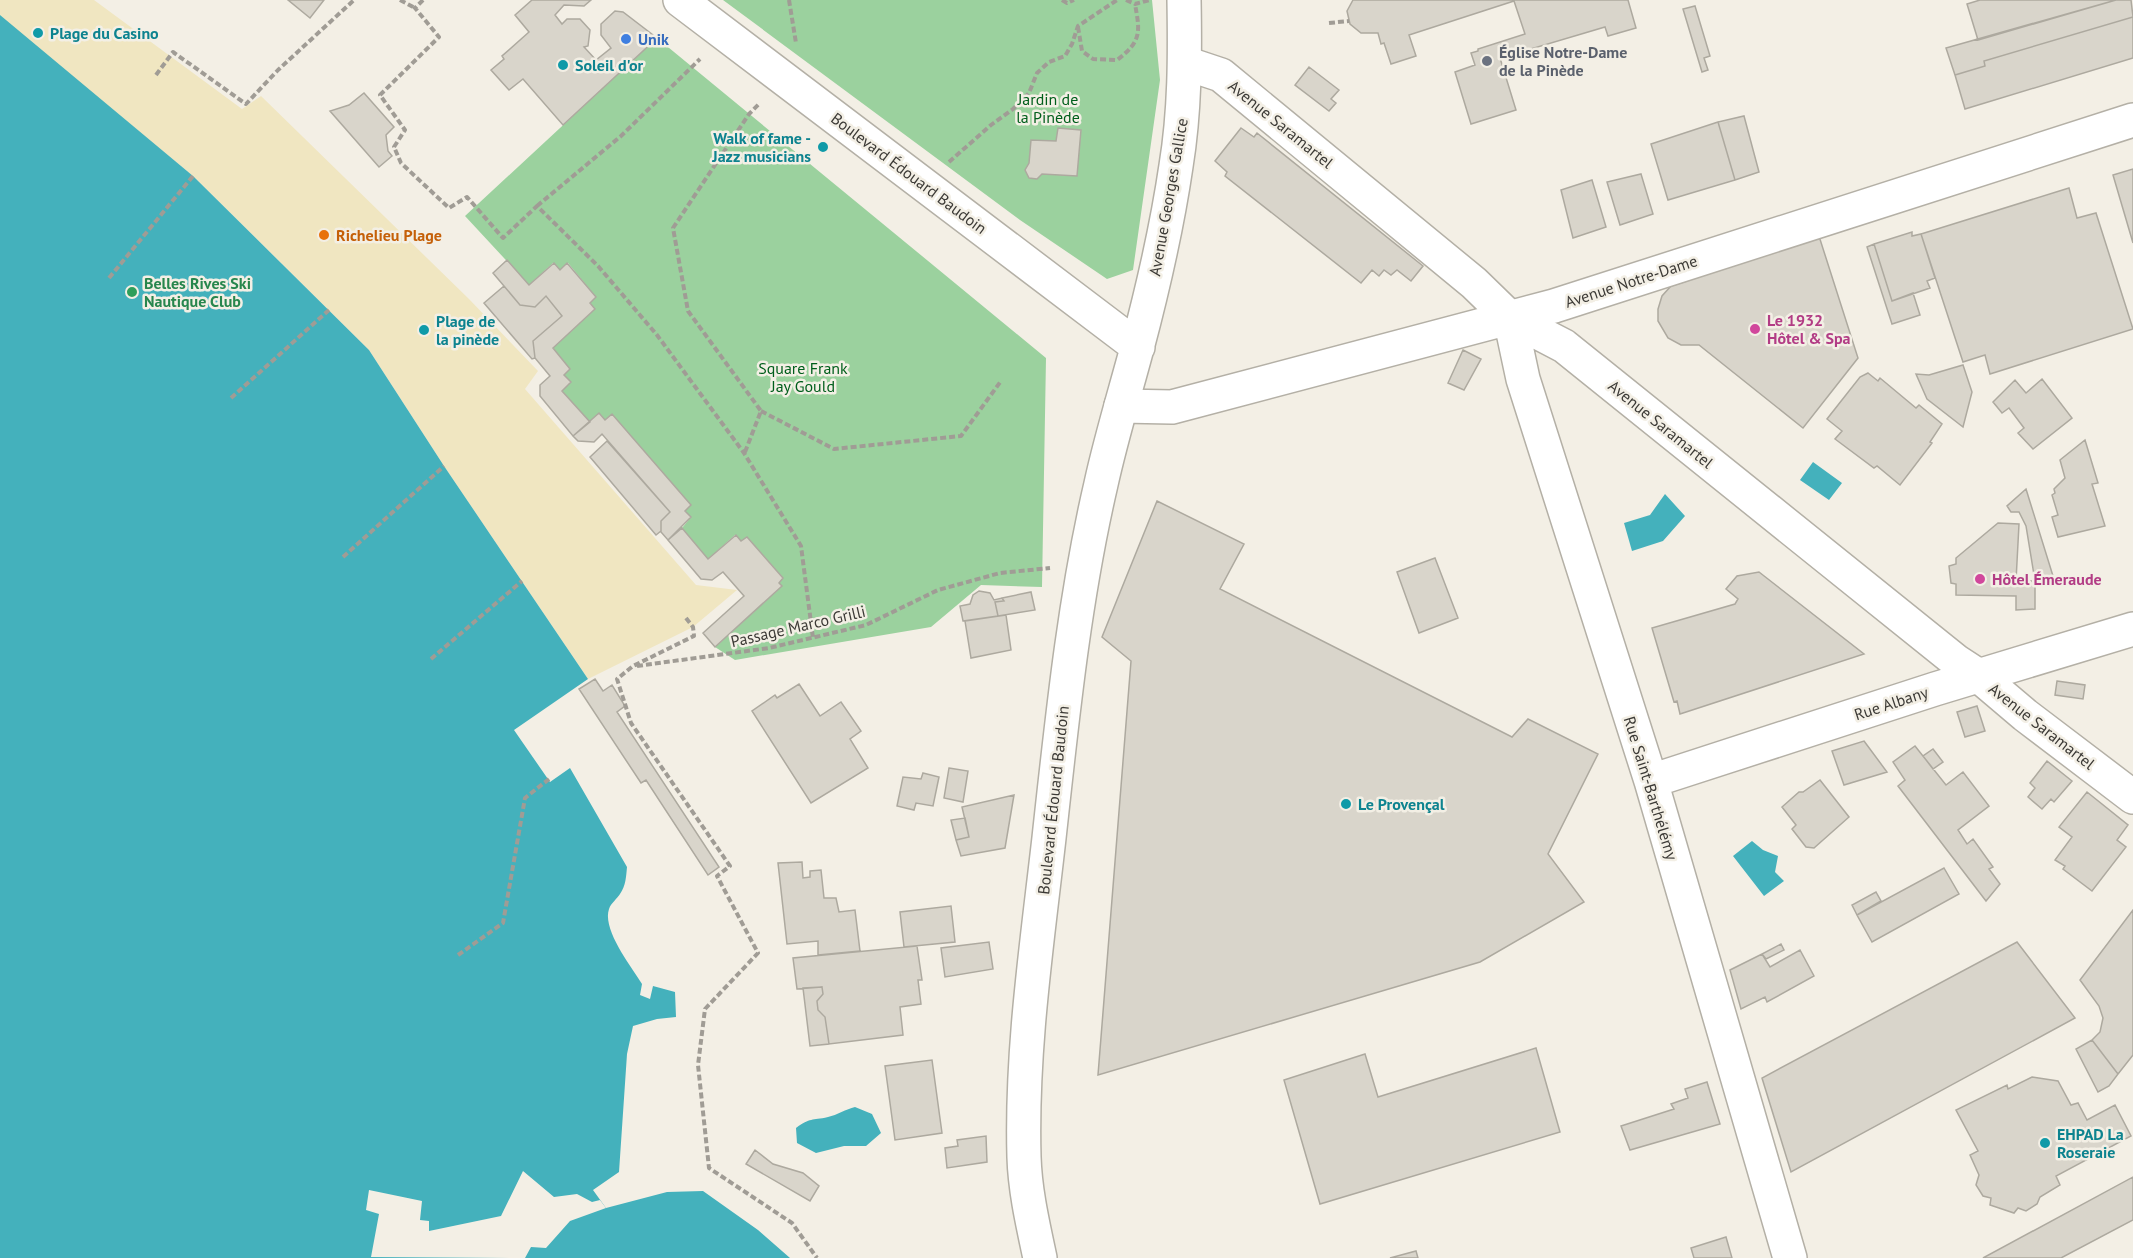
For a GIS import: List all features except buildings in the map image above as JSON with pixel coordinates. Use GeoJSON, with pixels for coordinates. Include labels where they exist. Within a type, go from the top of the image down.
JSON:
{"type":"FeatureCollection","features":[{"type":"Feature","properties":{"kind":"street","name":"Boulevard Édouard Baudoin"},"geometry":{"type":"LineString","coordinates":[[680,0],[1138,347]]}},
{"type":"Feature","properties":{"kind":"street","name":"Avenue Georges Gallice"},"geometry":{"type":"LineString","coordinates":[[1153,286],[1176,166],[1182,118],[1185,63],[1184,0]]}},
{"type":"Feature","properties":{"kind":"street","name":"Avenue Saramartel"},"geometry":{"type":"LineString","coordinates":[[1185,63],[1221,75],[1474,283],[1510,318],[1564,346],[1956,661],[1979,676],[2025,715],[2133,797]]}},
{"type":"Feature","properties":{"kind":"street","name":"Avenue Notre-Dame"},"geometry":{"type":"LineString","coordinates":[[1121,406],[1172,406],[1510,318],[2133,120]]}},
{"type":"Feature","properties":{"kind":"street","name":"Boulevard Édouard Baudoin"},"geometry":{"type":"LineString","coordinates":[[1040,1258],[1031,1215],[1024,1160],[1028,1029],[1065,693],[1083,570],[1101,484],[1153,286]]}},
{"type":"Feature","properties":{"kind":"street","name":"Rue Saint-Barthélémy"},"geometry":{"type":"LineString","coordinates":[[1510,318],[1523,379],[1651,781],[1790,1258]]}},
{"type":"Feature","properties":{"kind":"street","name":"Rue Albany"},"geometry":{"type":"LineString","coordinates":[[1651,781],[2133,629]]}},
{"type":"Feature","properties":{"kind":"path"},"geometry":{"type":"LineString","coordinates":[[156,75],[173,52],[246,104],[278,70],[354,0]]}},
{"type":"Feature","properties":{"kind":"path"},"geometry":{"type":"LineString","coordinates":[[400,0],[415,8],[439,37],[380,95],[405,130],[394,147],[401,163],[448,208],[467,197],[503,238],[537,206],[621,136],[706,52]]}},
{"type":"Feature","properties":{"kind":"path"},"geometry":{"type":"LineString","coordinates":[[415,8],[423,0]]}},
{"type":"Feature","properties":{"kind":"path"},"geometry":{"type":"LineString","coordinates":[[789,0],[796,45]]}},
{"type":"Feature","properties":{"kind":"path"},"geometry":{"type":"LineString","coordinates":[[1062,0],[1067,3],[1074,0]]}},
{"type":"Feature","properties":{"kind":"path"},"geometry":{"type":"LineString","coordinates":[[945,165],[1013,109],[1029,93],[1037,73],[1049,62],[1065,56],[1078,26],[1117,0]]}},
{"type":"Feature","properties":{"kind":"path"},"geometry":{"type":"LineString","coordinates":[[1126,0],[1135,4],[1150,0]]}},
{"type":"Feature","properties":{"kind":"path"},"geometry":{"type":"LineString","coordinates":[[1078,26],[1082,51],[1093,59],[1117,60],[1131,49],[1140,32],[1135,4]]}},
{"type":"Feature","properties":{"kind":"path"},"geometry":{"type":"LineString","coordinates":[[1329,22],[1349,21]]}},
{"type":"Feature","properties":{"kind":"path"},"geometry":{"type":"LineString","coordinates":[[763,99],[749,114],[673,228],[688,311],[761,411],[834,449],[961,436],[1001,381]]}},
{"type":"Feature","properties":{"kind":"path"},"geometry":{"type":"LineString","coordinates":[[109,278],[193,176]]}},
{"type":"Feature","properties":{"kind":"path"},"geometry":{"type":"LineString","coordinates":[[537,206],[598,266],[657,335],[744,453],[801,546],[813,638]]}},
{"type":"Feature","properties":{"kind":"path"},"geometry":{"type":"LineString","coordinates":[[231,398],[329,310]]}},
{"type":"Feature","properties":{"kind":"path"},"geometry":{"type":"LineString","coordinates":[[744,453],[761,411]]}},
{"type":"Feature","properties":{"kind":"path"},"geometry":{"type":"LineString","coordinates":[[344,557],[444,466]]}},
{"type":"Feature","properties":{"kind":"path","name":"Passage Marco Grilli"},"geometry":{"type":"LineString","coordinates":[[633,666],[769,648],[866,626],[938,590],[1000,573],[1042,567],[1060,569]]}},
{"type":"Feature","properties":{"kind":"path"},"geometry":{"type":"LineString","coordinates":[[431,659],[522,581]]}},
{"type":"Feature","properties":{"kind":"path"},"geometry":{"type":"LineString","coordinates":[[686,618],[693,627],[694,636],[633,666],[617,679],[632,723],[730,866],[717,876],[758,953],[705,1010],[698,1065],[709,1168],[792,1223],[817,1258]]}},
{"type":"Feature","properties":{"kind":"path"},"geometry":{"type":"LineString","coordinates":[[458,955],[503,923],[525,798],[549,779]]}},
{"type":"Feature","properties":{"kind":"green space","name":"Jardin de la Pinède"},"geometry":{"type":"Polygon","coordinates":[[[723,0],[1152,0],[1160,80],[1133,270],[1107,279],[1020,220],[723,0]]]}},
{"type":"Feature","properties":{"kind":"green space","name":"Square Frank Jay Gould"},"geometry":{"type":"Polygon","coordinates":[[[657,38],[1046,358],[1042,587],[981,585],[931,627],[735,660],[715,647],[782,586],[779,583],[783,578],[747,537],[741,541],[735,535],[708,559],[682,528],[691,517],[685,511],[691,505],[612,415],[605,420],[599,413],[590,422],[562,391],[571,382],[564,375],[570,369],[553,348],[595,309],[590,303],[596,297],[568,263],[560,270],[553,263],[529,285],[465,216],[657,38]]]}},
{"type":"Feature","properties":{"kind":"sand","name":"Plage de la pinède"},"geometry":{"type":"Polygon","coordinates":[[[0,0],[94,0],[242,109],[261,96],[469,299],[538,371],[525,389],[696,585],[737,590],[693,627],[588,679],[444,466],[369,350],[193,176],[0,17],[0,0]]]}},
{"type":"Feature","properties":{"kind":"water"},"geometry":{"type":"Polygon","coordinates":[[[0,15],[193,176],[369,350],[444,466],[588,679],[514,730],[550,782],[570,768],[627,867],[620,894],[609,909],[608,918],[613,937],[642,984],[640,995],[650,999],[653,986],[675,992],[676,1017],[657,1019],[633,1026],[627,1054],[619,1172],[593,1190],[606,1208],[667,1192],[703,1191],[758,1230],[790,1258],[0,1258],[0,15]]]}},
{"type":"Feature","properties":{"kind":"water"},"geometry":{"type":"Polygon","coordinates":[[[1813,462],[1842,483],[1829,500],[1800,480],[1813,462]]]}},
{"type":"Feature","properties":{"kind":"water"},"geometry":{"type":"Polygon","coordinates":[[[1665,494],[1685,516],[1663,541],[1632,551],[1624,523],[1650,515],[1665,494]]]}},
{"type":"Feature","properties":{"kind":"water"},"geometry":{"type":"Polygon","coordinates":[[[1752,841],[1763,850],[1778,856],[1775,872],[1784,881],[1764,896],[1733,856],[1752,841]]]}},
{"type":"Feature","properties":{"kind":"water"},"geometry":{"type":"Polygon","coordinates":[[[855,1107],[872,1114],[881,1133],[866,1146],[844,1146],[816,1153],[797,1143],[796,1128],[808,1121],[855,1107]]]}},
{"type":"Feature","properties":{"kind":"pier"},"geometry":{"type":"Polygon","coordinates":[[[523,1171],[554,1197],[577,1194],[592,1202],[600,1200],[606,1208],[570,1221],[546,1248],[531,1247],[525,1258],[371,1257],[379,1214],[366,1210],[369,1190],[422,1201],[420,1220],[429,1221],[429,1231],[501,1216],[523,1171]]]}},
{"type":"Feature","properties":{"kind":"place","name":"Plage du Casino"},"geometry":{"type":"Point","coordinates":[38,33]}},
{"type":"Feature","properties":{"kind":"place","name":"Unik"},"geometry":{"type":"Point","coordinates":[626,39]}},
{"type":"Feature","properties":{"kind":"place","name":"Église Notre-Dame de la Pinède"},"geometry":{"type":"Point","coordinates":[1487,61]}},
{"type":"Feature","properties":{"kind":"place","name":"Soleil d'or"},"geometry":{"type":"Point","coordinates":[563,65]}},
{"type":"Feature","properties":{"kind":"place","name":"Walk of fame - Jazz musicians"},"geometry":{"type":"Point","coordinates":[823,147]}},
{"type":"Feature","properties":{"kind":"place","name":"Richelieu Plage"},"geometry":{"type":"Point","coordinates":[324,235]}},
{"type":"Feature","properties":{"kind":"place","name":"Belles Rives Ski Nautique Club"},"geometry":{"type":"Point","coordinates":[132,292]}},
{"type":"Feature","properties":{"kind":"place","name":"Le 1932 Hôtel & Spa"},"geometry":{"type":"Point","coordinates":[1755,329]}},
{"type":"Feature","properties":{"kind":"place","name":"Plage de la pinède"},"geometry":{"type":"Point","coordinates":[424,330]}},
{"type":"Feature","properties":{"kind":"place","name":"Hôtel Émeraude"},"geometry":{"type":"Point","coordinates":[1980,579]}},
{"type":"Feature","properties":{"kind":"place","name":"Le Provençal"},"geometry":{"type":"Point","coordinates":[1346,804]}},
{"type":"Feature","properties":{"kind":"place","name":"EHPAD La Roseraie"},"geometry":{"type":"Point","coordinates":[2045,1143]}}]}
